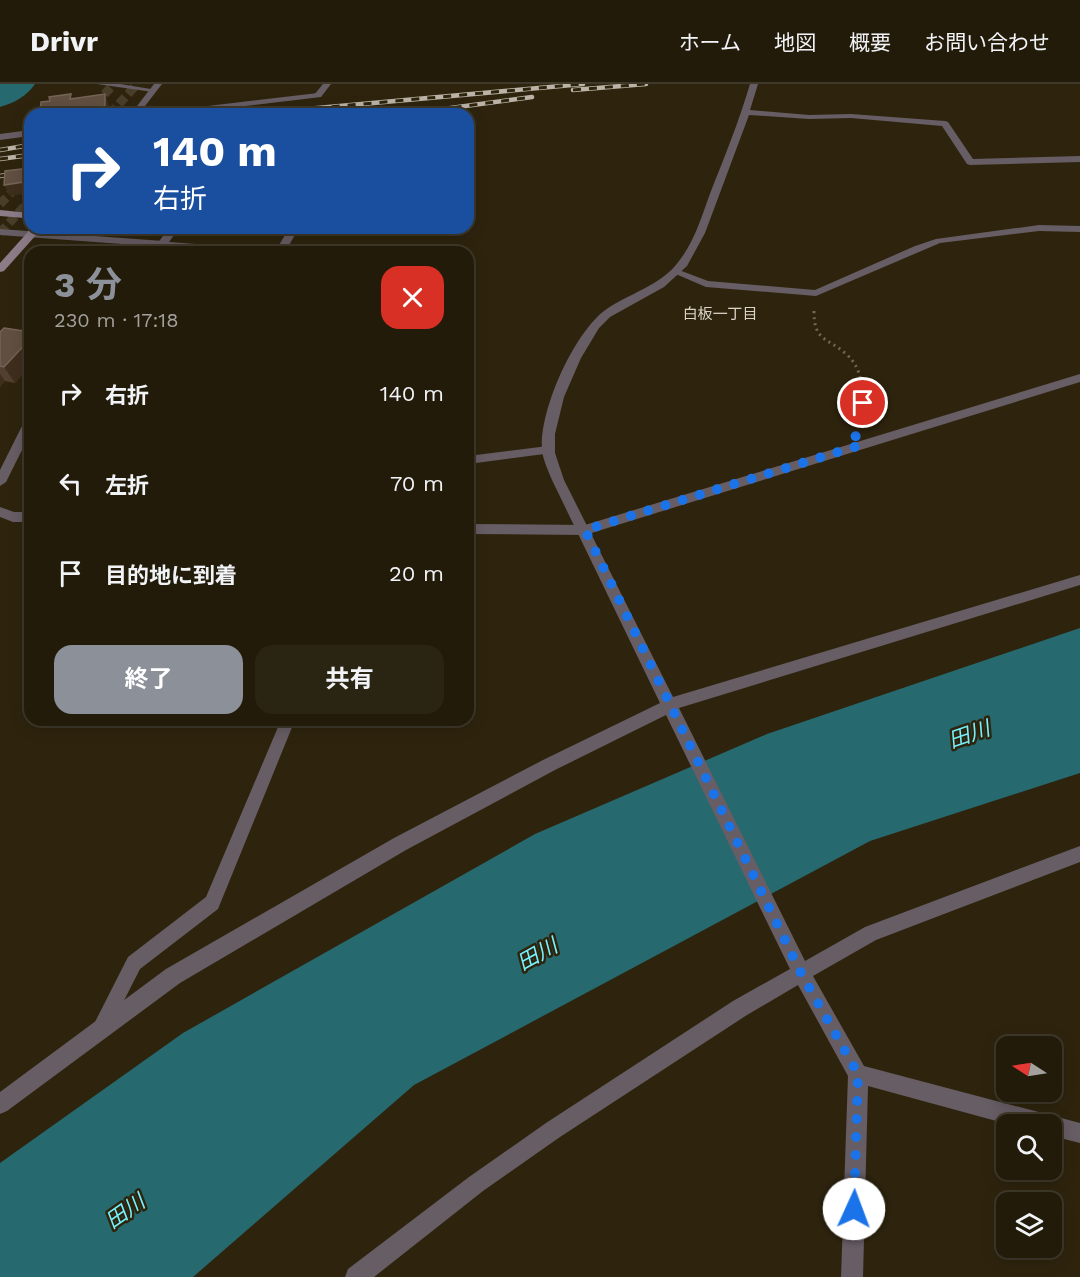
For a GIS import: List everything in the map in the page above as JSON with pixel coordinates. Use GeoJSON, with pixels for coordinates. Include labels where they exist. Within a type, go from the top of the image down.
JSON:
{"type":"FeatureCollection","features":[{"type":"Feature","properties":{"kind":"main road"},"geometry":{"type":"LineString","coordinates":[[0,213],[24,214]]}},
{"type":"Feature","properties":{"kind":"main road"},"geometry":{"type":"LineString","coordinates":[[0,269],[30,234]]}},
{"type":"Feature","properties":{"kind":"street"},"geometry":{"type":"LineString","coordinates":[[208,108],[318,95],[327,84]]}},
{"type":"Feature","properties":{"kind":"street"},"geometry":{"type":"LineString","coordinates":[[754,84],[747,112],[702,226],[676,272],[606,315],[586,336],[551,418],[548,450],[558,480],[585,530],[789,949],[858,1074],[852,1277]]}},
{"type":"Feature","properties":{"kind":"street"},"geometry":{"type":"LineString","coordinates":[[141,108],[156,87]]}},
{"type":"Feature","properties":{"kind":"street"},"geometry":{"type":"LineString","coordinates":[[747,112],[809,117],[851,116],[945,124],[970,162],[1080,159]]}},
{"type":"Feature","properties":{"kind":"street"},"geometry":{"type":"LineString","coordinates":[[0,137],[24,134]]}},
{"type":"Feature","properties":{"kind":"street"},"geometry":{"type":"LineString","coordinates":[[0,232],[24,231]]}},
{"type":"Feature","properties":{"kind":"street"},"geometry":{"type":"LineString","coordinates":[[55,234],[144,246]]}},
{"type":"Feature","properties":{"kind":"street"},"geometry":{"type":"LineString","coordinates":[[474,529],[585,530],[1080,378]]}},
{"type":"Feature","properties":{"kind":"street"},"geometry":{"type":"LineString","coordinates":[[0,482],[24,434]]}},
{"type":"Feature","properties":{"kind":"street"},"geometry":{"type":"LineString","coordinates":[[0,513],[13,517],[24,517]]}},
{"type":"Feature","properties":{"kind":"street"},"geometry":{"type":"LineString","coordinates":[[0,1104],[173,976],[400,844],[549,765],[670,705],[699,694],[1080,580]]}},
{"type":"Feature","properties":{"kind":"street"},"geometry":{"type":"LineString","coordinates":[[356,1277],[476,1184],[553,1130],[740,1008],[871,933],[1080,854]]}},
{"type":"Feature","properties":{"kind":"street"},"geometry":{"type":"LineString","coordinates":[[858,1074],[1009,1114]]}},
{"type":"Feature","properties":{"kind":"street"},"geometry":{"type":"LineString","coordinates":[[1062,1128],[1080,1133]]}},
{"type":"Feature","properties":{"kind":"lane"},"geometry":{"type":"LineString","coordinates":[[100,84],[156,87]]}},
{"type":"Feature","properties":{"kind":"lane"},"geometry":{"type":"LineString","coordinates":[[676,272],[706,284],[816,293],[939,241],[1039,228],[1080,229]]}},
{"type":"Feature","properties":{"kind":"lane"},"geometry":{"type":"LineString","coordinates":[[474,459],[548,450]]}},
{"type":"Feature","properties":{"kind":"lane"},"geometry":{"type":"LineString","coordinates":[[100,1030],[134,963],[213,903],[286,726]]}},
{"type":"Feature","properties":{"kind":"path"},"geometry":{"type":"LineString","coordinates":[[816,293],[815,329],[826,342],[852,359],[860,375],[863,403],[855,439],[861,445]]}},
{"type":"Feature","properties":{"kind":"water","name":"田川"},"geometry":{"type":"Polygon","coordinates":[[[1080,628],[1080,773],[870,841],[414,1085],[193,1277],[0,1277],[0,1163],[183,1033],[535,834],[767,734],[1080,628]]]}},
{"type":"Feature","properties":{"kind":"building"},"geometry":{"type":"Polygon","coordinates":[[[71,94],[70,99],[105,94],[105,106],[40,108],[41,102],[50,101],[49,97],[71,94]]]}},
{"type":"Feature","properties":{"kind":"building"},"geometry":{"type":"Polygon","coordinates":[[[24,169],[24,182],[4,185],[5,171],[24,169]]]}},
{"type":"Feature","properties":{"kind":"building"},"geometry":{"type":"Polygon","coordinates":[[[4,328],[24,331],[24,345],[4,367],[0,366],[0,332],[4,328]]]}},
{"type":"Feature","properties":{"kind":"waterway"},"geometry":{"type":"LineString","coordinates":[[0,97],[19,84]]}},
{"type":"Feature","properties":{"kind":"tunnel"},"geometry":{"type":"LineString","coordinates":[[92,108],[114,84]]}},
{"type":"Feature","properties":{"kind":"tunnel"},"geometry":{"type":"LineString","coordinates":[[115,108],[137,84]]}},
{"type":"Feature","properties":{"kind":"tunnel"},"geometry":{"type":"LineString","coordinates":[[0,204],[24,179]]}},
{"type":"Feature","properties":{"kind":"tunnel"},"geometry":{"type":"LineString","coordinates":[[0,233],[24,207]]}},
{"type":"Feature","properties":{"kind":"railway"},"geometry":{"type":"LineString","coordinates":[[318,108],[583,84]]}},
{"type":"Feature","properties":{"kind":"railway"},"geometry":{"type":"LineString","coordinates":[[573,90],[646,84]]}},
{"type":"Feature","properties":{"kind":"railway"},"geometry":{"type":"LineString","coordinates":[[450,108],[532,97]]}},
{"type":"Feature","properties":{"kind":"railway"},"geometry":{"type":"LineString","coordinates":[[0,150],[24,146]]}},
{"type":"Feature","properties":{"kind":"railway"},"geometry":{"type":"LineString","coordinates":[[0,159],[24,156]]}},
{"type":"Feature","properties":{"kind":"railway"},"geometry":{"type":"LineString","coordinates":[[0,176],[24,173]]}},
{"type":"Feature","properties":{"kind":"district","name":"白板一丁目"},"geometry":{"type":"Point","coordinates":[720,314]}},
{"type":"Feature","properties":{"kind":"route"},"geometry":{"type":"LineString","coordinates":[[854,1209],[858,1074],[801,973],[585,530],[861,445],[855,439],[855,432],[863,403]]}}]}
